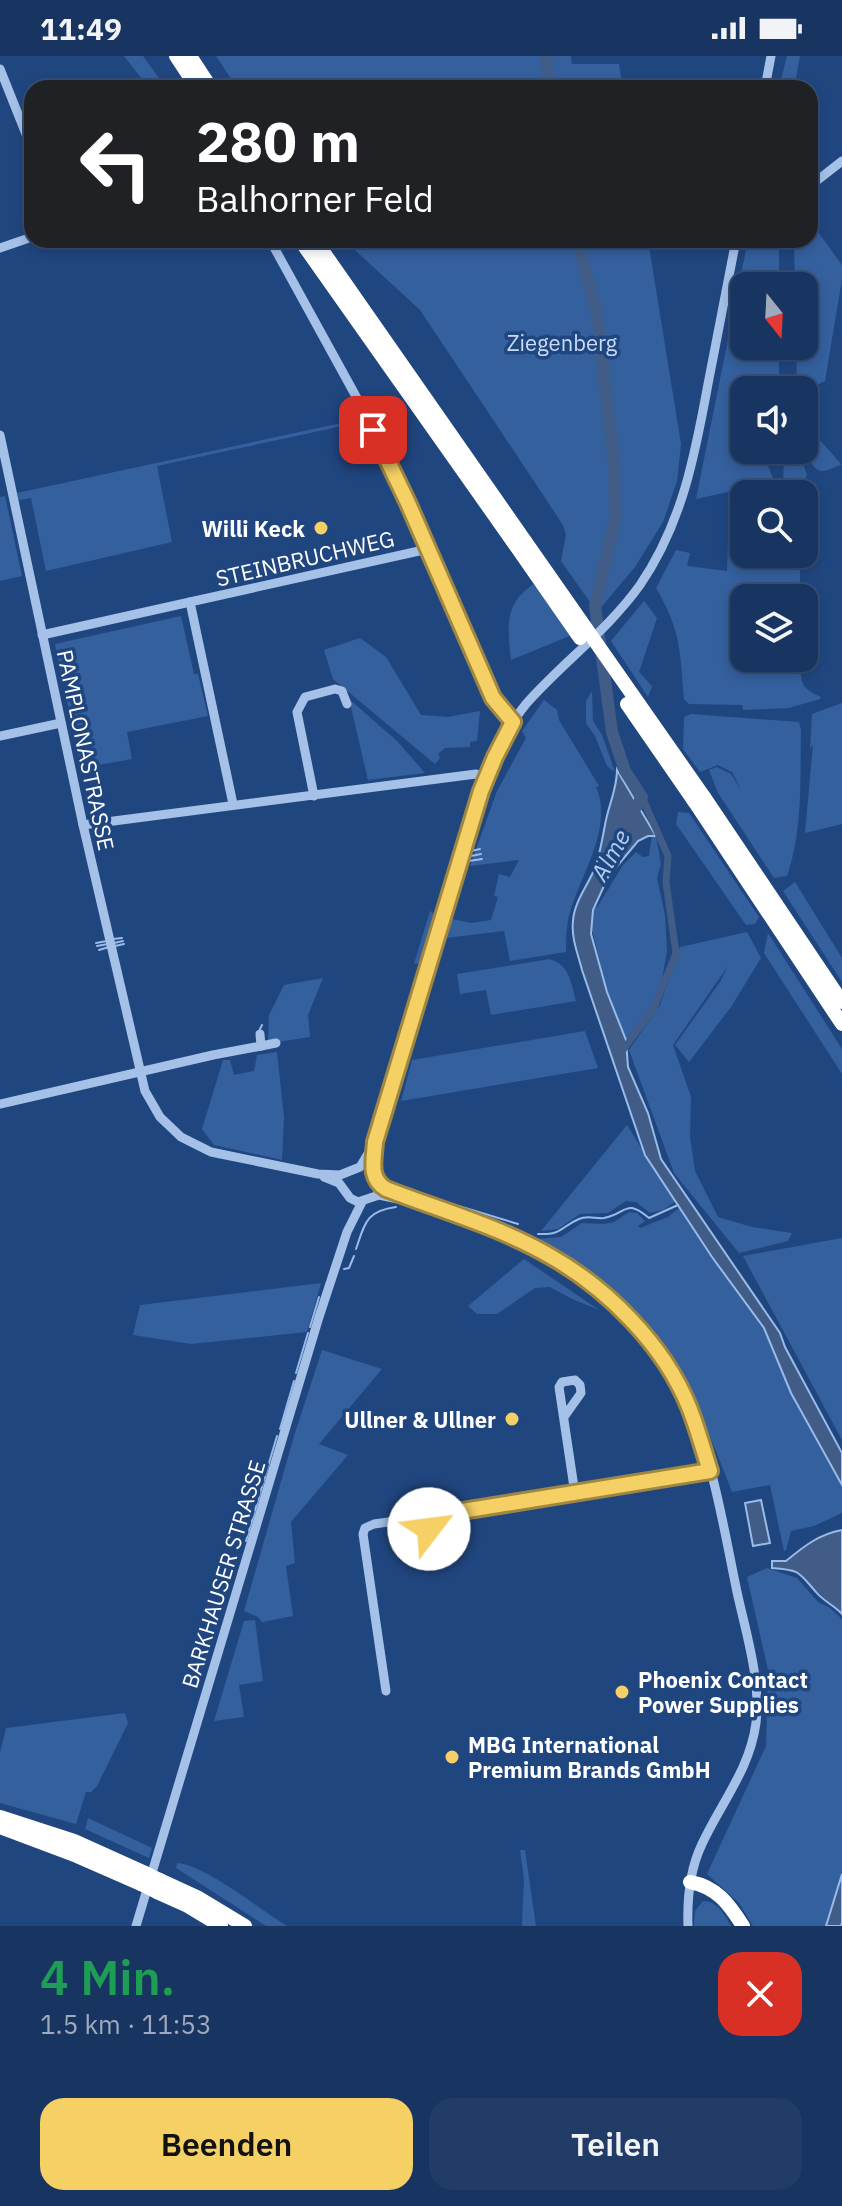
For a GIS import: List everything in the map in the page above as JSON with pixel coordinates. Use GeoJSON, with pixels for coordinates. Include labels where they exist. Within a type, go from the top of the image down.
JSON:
{"type":"FeatureCollection","features":[{"type":"Feature","properties":{"kind":"highway"},"geometry":{"type":"LineString","coordinates":[[176,56],[192,80]]}},
{"type":"Feature","properties":{"kind":"highway"},"geometry":{"type":"LineString","coordinates":[[190,56],[206,80]]}},
{"type":"Feature","properties":{"kind":"highway"},"geometry":{"type":"LineString","coordinates":[[306,248],[520,544],[699,799],[766,887],[842,1002]]}},
{"type":"Feature","properties":{"kind":"highway"},"geometry":{"type":"LineString","coordinates":[[320,248],[520,544]]}},
{"type":"Feature","properties":{"kind":"highway"},"geometry":{"type":"LineString","coordinates":[[699,799],[842,1024]]}},
{"type":"Feature","properties":{"kind":"highway"},"geometry":{"type":"LineString","coordinates":[[0,1817],[143,1878],[234,1926]]}},
{"type":"Feature","properties":{"kind":"highway"},"geometry":{"type":"LineString","coordinates":[[0,1827],[76,1849]]}},
{"type":"Feature","properties":{"kind":"highway"},"geometry":{"type":"LineString","coordinates":[[690,1882],[704,1885],[724,1899],[743,1926]]}},
{"type":"Feature","properties":{"kind":"highway"},"geometry":{"type":"LineString","coordinates":[[158,1886],[210,1926]]}},
{"type":"Feature","properties":{"kind":"highway"},"geometry":{"type":"LineString","coordinates":[[158,1886],[221,1926]]}},
{"type":"Feature","properties":{"kind":"highway"},"geometry":{"type":"LineString","coordinates":[[158,1886],[197,1897],[245,1926]]}},
{"type":"Feature","properties":{"kind":"street"},"geometry":{"type":"LineString","coordinates":[[766,80],[771,56]]}},
{"type":"Feature","properties":{"kind":"street"},"geometry":{"type":"LineString","coordinates":[[2,76],[24,130]]}},
{"type":"Feature","properties":{"kind":"street"},"geometry":{"type":"LineString","coordinates":[[818,180],[842,161]]}},
{"type":"Feature","properties":{"kind":"street"},"geometry":{"type":"LineString","coordinates":[[0,248],[24,240]]}},
{"type":"Feature","properties":{"kind":"street"},"geometry":{"type":"LineString","coordinates":[[274,248],[358,400],[493,698],[513,722]]}},
{"type":"Feature","properties":{"kind":"street"},"geometry":{"type":"LineString","coordinates":[[367,1200],[376,1179],[372,1162],[375,1142],[486,777],[513,722],[526,705],[604,626],[639,585],[666,540],[681,504],[700,426],[734,248]]}},
{"type":"Feature","properties":{"kind":"street","name":"PAMPLONASTRASSE"},"geometry":{"type":"LineString","coordinates":[[0,435],[83,825],[145,1091],[160,1117],[181,1137],[211,1152],[318,1174]]}},
{"type":"Feature","properties":{"kind":"street","name":"STEINBRUCHWEG"},"geometry":{"type":"LineString","coordinates":[[42,635],[428,549]]}},
{"type":"Feature","properties":{"kind":"street","name":"STEINBRUCHWEG"},"geometry":{"type":"LineString","coordinates":[[190,602],[233,804]]}},
{"type":"Feature","properties":{"kind":"street"},"geometry":{"type":"LineString","coordinates":[[314,796],[297,712],[305,697],[335,689],[342,691],[347,704]]}},
{"type":"Feature","properties":{"kind":"street"},"geometry":{"type":"LineString","coordinates":[[0,736],[61,723]]}},
{"type":"Feature","properties":{"kind":"street"},"geometry":{"type":"LineString","coordinates":[[83,825],[476,774],[486,777]]}},
{"type":"Feature","properties":{"kind":"street"},"geometry":{"type":"LineString","coordinates":[[260,1034],[261,1046]]}},
{"type":"Feature","properties":{"kind":"street"},"geometry":{"type":"LineString","coordinates":[[0,1104],[276,1043]]}},
{"type":"Feature","properties":{"kind":"street"},"geometry":{"type":"LineString","coordinates":[[318,1174],[340,1175],[362,1165],[375,1142]]}},
{"type":"Feature","properties":{"kind":"street"},"geometry":{"type":"LineString","coordinates":[[353,1170],[365,1169],[376,1179],[432,1207]]}},
{"type":"Feature","properties":{"kind":"street"},"geometry":{"type":"LineString","coordinates":[[347,1194],[344,1183],[353,1170]]}},
{"type":"Feature","properties":{"kind":"street"},"geometry":{"type":"LineString","coordinates":[[318,1174],[339,1183],[347,1194],[367,1200],[383,1196],[432,1207],[479,1223],[551,1256],[595,1288],[639,1328],[688,1405],[710,1471],[749,1647],[757,1707],[746,1762],[701,1846],[690,1882],[688,1926]]}},
{"type":"Feature","properties":{"kind":"street","name":"BARKHAUSER STRASSE"},"geometry":{"type":"LineString","coordinates":[[347,1194],[347,1232]]}},
{"type":"Feature","properties":{"kind":"street","name":"BARKHAUSER STRASSE"},"geometry":{"type":"LineString","coordinates":[[136,1926],[347,1232],[367,1200]]}},
{"type":"Feature","properties":{"kind":"street"},"geometry":{"type":"LineString","coordinates":[[564,1417],[575,1494]]}},
{"type":"Feature","properties":{"kind":"street"},"geometry":{"type":"LineString","coordinates":[[386,1691],[363,1534],[365,1528],[374,1524],[710,1471]]}},
{"type":"Feature","properties":{"kind":"street"},"geometry":{"type":"LineString","coordinates":[[431,1516],[429,1530],[435,1536],[441,1536],[452,1525],[456,1512]]}},
{"type":"Feature","properties":{"kind":"green space"},"geometry":{"type":"Polygon","coordinates":[[[124,56],[143,56],[160,80],[143,80],[124,56]]]}},
{"type":"Feature","properties":{"kind":"green space"},"geometry":{"type":"Polygon","coordinates":[[[216,56],[571,56],[572,64],[619,64],[622,80],[232,80],[216,56]]]}},
{"type":"Feature","properties":{"kind":"green space"},"geometry":{"type":"Polygon","coordinates":[[[787,56],[800,56],[796,80],[781,80],[787,56]]]}},
{"type":"Feature","properties":{"kind":"green space"},"geometry":{"type":"Polygon","coordinates":[[[818,232],[842,265],[842,279],[825,381],[818,384],[818,376],[797,376],[796,360],[818,360],[818,272],[795,272],[794,248],[818,248],[818,232]]]}},
{"type":"Feature","properties":{"kind":"green space","name":"Ziegenberg"},"geometry":{"type":"Polygon","coordinates":[[[353,248],[649,248],[681,444],[677,481],[663,522],[635,567],[597,612],[561,561],[566,535],[563,525],[420,310],[353,248]]]}},
{"type":"Feature","properties":{"kind":"green space"},"geometry":{"type":"Polygon","coordinates":[[[746,248],[779,248],[779,272],[742,272],[746,248]]]}},
{"type":"Feature","properties":{"kind":"green space"},"geometry":{"type":"Polygon","coordinates":[[[730,330],[730,360],[779,360],[779,376],[730,376],[730,464],[768,464],[773,478],[730,480],[730,492],[696,499],[730,330]]]}},
{"type":"Feature","properties":{"kind":"green space"},"geometry":{"type":"Polygon","coordinates":[[[360,419],[361,422],[157,466],[172,542],[46,571],[31,498],[19,500],[17,493],[360,419]]]}},
{"type":"Feature","properties":{"kind":"green space"},"geometry":{"type":"Polygon","coordinates":[[[818,438],[842,465],[824,471],[813,466],[818,464],[818,438]]]}},
{"type":"Feature","properties":{"kind":"green space"},"geometry":{"type":"Polygon","coordinates":[[[784,464],[803,464],[807,475],[805,480],[783,480],[784,464]]]}},
{"type":"Feature","properties":{"kind":"green space"},"geometry":{"type":"Polygon","coordinates":[[[5,496],[22,576],[0,581],[0,497],[5,496]]]}},
{"type":"Feature","properties":{"kind":"green space"},"geometry":{"type":"Polygon","coordinates":[[[729,506],[730,568],[800,568],[800,584],[730,584],[730,672],[801,672],[802,682],[820,699],[789,708],[743,710],[742,705],[689,704],[684,699],[678,641],[656,588],[676,550],[690,553],[687,566],[727,571],[729,506]]]}},
{"type":"Feature","properties":{"kind":"green space"},"geometry":{"type":"Polygon","coordinates":[[[552,572],[572,635],[511,660],[509,629],[513,607],[526,590],[552,572]]]}},
{"type":"Feature","properties":{"kind":"green space"},"geometry":{"type":"Polygon","coordinates":[[[644,601],[657,618],[639,672],[652,686],[648,697],[611,641],[644,601]]]}},
{"type":"Feature","properties":{"kind":"green space"},"geometry":{"type":"Polygon","coordinates":[[[181,616],[194,674],[198,674],[208,716],[127,732],[132,759],[81,768],[55,644],[181,616]]]}},
{"type":"Feature","properties":{"kind":"green space"},"geometry":{"type":"Polygon","coordinates":[[[360,638],[386,657],[421,715],[448,717],[480,711],[477,741],[470,742],[470,747],[445,748],[438,754],[440,758],[435,764],[333,679],[324,650],[360,638]]]}},
{"type":"Feature","properties":{"kind":"green space"},"geometry":{"type":"Polygon","coordinates":[[[592,691],[593,721],[602,735],[615,772],[607,766],[586,723],[586,701],[592,691]]]}},
{"type":"Feature","properties":{"kind":"green space"},"geometry":{"type":"Polygon","coordinates":[[[349,699],[397,741],[425,773],[368,780],[349,699]]]}},
{"type":"Feature","properties":{"kind":"green space"},"geometry":{"type":"Polygon","coordinates":[[[544,700],[557,710],[559,720],[599,786],[596,787],[601,803],[601,820],[598,838],[568,920],[566,952],[510,961],[504,931],[446,938],[452,919],[471,923],[491,920],[498,897],[494,896],[499,874],[510,877],[519,860],[470,866],[497,791],[526,738],[522,731],[544,700]]]}},
{"type":"Feature","properties":{"kind":"green space"},"geometry":{"type":"Polygon","coordinates":[[[842,703],[842,824],[805,833],[813,744],[810,749],[812,714],[842,703]]]}},
{"type":"Feature","properties":{"kind":"green space"},"geometry":{"type":"Polygon","coordinates":[[[691,714],[799,722],[798,822],[787,876],[774,878],[718,793],[709,770],[717,767],[731,774],[742,791],[732,772],[718,765],[700,772],[683,749],[684,717],[691,714]]]}},
{"type":"Feature","properties":{"kind":"green space"},"geometry":{"type":"Polygon","coordinates":[[[678,812],[689,813],[759,917],[755,924],[746,925],[676,824],[678,812]]]}},
{"type":"Feature","properties":{"kind":"green space"},"geometry":{"type":"Polygon","coordinates":[[[652,835],[656,836],[661,864],[657,878],[665,915],[667,951],[661,985],[652,1006],[626,1040],[607,992],[590,921],[593,910],[623,865],[636,852],[643,857],[649,856],[652,835]]]}},
{"type":"Feature","properties":{"kind":"green space"},"geometry":{"type":"Polygon","coordinates":[[[795,882],[842,958],[842,982],[783,891],[795,882]]]}},
{"type":"Feature","properties":{"kind":"green space"},"geometry":{"type":"Polygon","coordinates":[[[430,911],[437,915],[423,963],[414,964],[430,911]]]}},
{"type":"Feature","properties":{"kind":"green space"},"geometry":{"type":"Polygon","coordinates":[[[747,932],[761,958],[731,1007],[689,1062],[675,1045],[728,966],[673,1045],[691,1097],[690,1137],[695,1171],[718,1217],[752,1227],[792,1233],[788,1241],[739,1253],[674,1173],[629,1050],[660,1005],[680,947],[747,932]]]}},
{"type":"Feature","properties":{"kind":"green space"},"geometry":{"type":"Polygon","coordinates":[[[768,933],[842,1049],[842,1074],[764,953],[768,933]]]}},
{"type":"Feature","properties":{"kind":"green space"},"geometry":{"type":"Polygon","coordinates":[[[550,959],[566,970],[576,1001],[491,1015],[486,990],[460,994],[457,974],[550,959]]]}},
{"type":"Feature","properties":{"kind":"green space"},"geometry":{"type":"Polygon","coordinates":[[[323,978],[308,1015],[310,1037],[277,1042],[276,1039],[268,1040],[269,1015],[284,985],[323,978]]]}},
{"type":"Feature","properties":{"kind":"green space"},"geometry":{"type":"Polygon","coordinates":[[[585,1031],[598,1068],[401,1101],[412,1060],[585,1031]]]}},
{"type":"Feature","properties":{"kind":"green space"},"geometry":{"type":"Polygon","coordinates":[[[277,1052],[284,1118],[282,1160],[214,1145],[202,1129],[223,1060],[230,1060],[234,1075],[254,1071],[257,1055],[277,1052]]]}},
{"type":"Feature","properties":{"kind":"green space"},"geometry":{"type":"Polygon","coordinates":[[[627,1125],[675,1202],[663,1210],[650,1213],[636,1202],[626,1201],[608,1213],[580,1214],[558,1229],[541,1231],[627,1125]]]}},
{"type":"Feature","properties":{"kind":"green space"},"geometry":{"type":"Polygon","coordinates":[[[679,1208],[764,1328],[791,1393],[842,1485],[842,1513],[814,1526],[791,1531],[784,1551],[770,1485],[732,1492],[681,1378],[646,1328],[593,1277],[535,1239],[561,1237],[582,1223],[614,1222],[629,1212],[637,1213],[645,1221],[638,1226],[640,1228],[668,1217],[679,1208]]]}},
{"type":"Feature","properties":{"kind":"green space"},"geometry":{"type":"Polygon","coordinates":[[[842,1238],[842,1440],[743,1256],[842,1238]]]}},
{"type":"Feature","properties":{"kind":"green space"},"geometry":{"type":"Polygon","coordinates":[[[524,1259],[599,1310],[550,1287],[535,1288],[497,1314],[477,1314],[468,1306],[524,1259]]]}},
{"type":"Feature","properties":{"kind":"green space"},"geometry":{"type":"Polygon","coordinates":[[[321,1283],[307,1332],[191,1344],[133,1335],[140,1305],[321,1283]]]}},
{"type":"Feature","properties":{"kind":"green space"},"geometry":{"type":"Polygon","coordinates":[[[322,1350],[382,1369],[319,1444],[348,1455],[291,1522],[295,1563],[286,1566],[293,1616],[262,1622],[244,1611],[322,1350]]]}},
{"type":"Feature","properties":{"kind":"green space"},"geometry":{"type":"Polygon","coordinates":[[[767,1568],[797,1578],[818,1602],[842,1619],[842,1874],[826,1926],[753,1926],[739,1903],[707,1874],[766,1746],[768,1670],[747,1577],[767,1568]]]}},
{"type":"Feature","properties":{"kind":"green space"},"geometry":{"type":"Polygon","coordinates":[[[255,1620],[263,1681],[239,1685],[244,1717],[214,1721],[244,1621],[255,1620]]]}},
{"type":"Feature","properties":{"kind":"green space"},"geometry":{"type":"Polygon","coordinates":[[[125,1713],[128,1723],[97,1786],[86,1792],[76,1824],[0,1803],[0,1753],[6,1728],[125,1713]]]}},
{"type":"Feature","properties":{"kind":"green space"},"geometry":{"type":"Polygon","coordinates":[[[88,1818],[152,1848],[149,1858],[85,1829],[88,1818]]]}},
{"type":"Feature","properties":{"kind":"green space"},"geometry":{"type":"Polygon","coordinates":[[[520,1850],[525,1850],[536,1926],[522,1926],[524,1879],[520,1850]]]}},
{"type":"Feature","properties":{"kind":"green space"},"geometry":{"type":"Polygon","coordinates":[[[177,1863],[217,1879],[287,1926],[266,1926],[176,1868],[177,1863]]]}},
{"type":"Feature","properties":{"kind":"green space"},"geometry":{"type":"Polygon","coordinates":[[[703,1901],[717,1906],[731,1926],[694,1926],[695,1911],[703,1901]]]}},
{"type":"Feature","properties":{"kind":"water"},"geometry":{"type":"Polygon","coordinates":[[[617,770],[656,836],[638,841],[608,877],[593,910],[591,934],[607,992],[626,1040],[628,1067],[648,1113],[661,1159],[780,1333],[842,1453],[842,1485],[791,1393],[764,1328],[712,1257],[645,1155],[582,970],[573,934],[574,914],[597,863],[617,770]]]}},
{"type":"Feature","properties":{"kind":"water"},"geometry":{"type":"Polygon","coordinates":[[[761,1500],[770,1543],[753,1546],[745,1503],[761,1500]]]}},
{"type":"Feature","properties":{"kind":"water"},"geometry":{"type":"Polygon","coordinates":[[[842,1530],[842,1614],[798,1573],[772,1568],[772,1561],[786,1561],[819,1538],[842,1530]]]}},
{"type":"Feature","properties":{"kind":"water"},"geometry":{"type":"Polygon","coordinates":[[[842,1874],[841,1926],[826,1926],[842,1874]]]}},
{"type":"Feature","properties":{"kind":"waterway","name":"Alme"},"geometry":{"type":"LineString","coordinates":[[546,56],[548,80]]}},
{"type":"Feature","properties":{"kind":"waterway","name":"Alme"},"geometry":{"type":"LineString","coordinates":[[579,248],[597,313],[614,465],[615,519],[595,606],[612,732],[625,771],[642,797],[629,819]]}},
{"type":"Feature","properties":{"kind":"waterway"},"geometry":{"type":"LineString","coordinates":[[623,1050],[654,1008],[676,953],[666,882],[668,856],[642,797]]}},
{"type":"Feature","properties":{"kind":"waterway"},"geometry":{"type":"LineString","coordinates":[[467,852],[480,849]]}},
{"type":"Feature","properties":{"kind":"waterway"},"geometry":{"type":"LineString","coordinates":[[466,857],[481,854]]}},
{"type":"Feature","properties":{"kind":"waterway"},"geometry":{"type":"LineString","coordinates":[[462,862],[482,859]]}},
{"type":"Feature","properties":{"kind":"waterway"},"geometry":{"type":"LineString","coordinates":[[113,939],[122,938]]}},
{"type":"Feature","properties":{"kind":"waterway"},"geometry":{"type":"LineString","coordinates":[[96,943],[107,941]]}},
{"type":"Feature","properties":{"kind":"waterway"},"geometry":{"type":"LineString","coordinates":[[114,943],[123,941]]}},
{"type":"Feature","properties":{"kind":"waterway"},"geometry":{"type":"LineString","coordinates":[[97,946],[108,944]]}},
{"type":"Feature","properties":{"kind":"waterway"},"geometry":{"type":"LineString","coordinates":[[115,946],[124,944]]}},
{"type":"Feature","properties":{"kind":"waterway"},"geometry":{"type":"LineString","coordinates":[[99,950],[109,947]]}},
{"type":"Feature","properties":{"kind":"waterway"},"geometry":{"type":"LineString","coordinates":[[260,1029],[262,1025]]}},
{"type":"Feature","properties":{"kind":"waterway"},"geometry":{"type":"LineString","coordinates":[[410,1190],[424,1195]]}},
{"type":"Feature","properties":{"kind":"waterway"},"geometry":{"type":"LineString","coordinates":[[429,1197],[518,1224]]}},
{"type":"Feature","properties":{"kind":"waterway"},"geometry":{"type":"LineString","coordinates":[[538,1234],[557,1232],[582,1218],[604,1218],[631,1208],[649,1218],[678,1205]]}},
{"type":"Feature","properties":{"kind":"waterway"},"geometry":{"type":"LineString","coordinates":[[356,1249],[368,1220],[378,1212],[396,1207]]}},
{"type":"Feature","properties":{"kind":"waterway"},"geometry":{"type":"LineString","coordinates":[[344,1269],[349,1268],[354,1256]]}},
{"type":"Feature","properties":{"kind":"waterway"},"geometry":{"type":"LineString","coordinates":[[310,1327],[319,1297]]}},
{"type":"Feature","properties":{"kind":"waterway"},"geometry":{"type":"LineString","coordinates":[[296,1373],[308,1333]]}},
{"type":"Feature","properties":{"kind":"waterway"},"geometry":{"type":"LineString","coordinates":[[280,1429],[294,1381]]}},
{"type":"Feature","properties":{"kind":"waterway"},"geometry":{"type":"LineString","coordinates":[[246,1541],[277,1436]]}},
{"type":"Feature","properties":{"kind":"place","name":"Willi Keck"},"geometry":{"type":"Point","coordinates":[321,528]}},
{"type":"Feature","properties":{"kind":"place","name":"Ullner & Ullner"},"geometry":{"type":"Point","coordinates":[512,1419]}},
{"type":"Feature","properties":{"kind":"place","name":"Phoenix Contact Power Supplies"},"geometry":{"type":"Point","coordinates":[622,1692]}},
{"type":"Feature","properties":{"kind":"place","name":"MBG International Premium Brands GmbH"},"geometry":{"type":"Point","coordinates":[452,1757]}},
{"type":"Feature","properties":{"kind":"route"},"geometry":{"type":"LineString","coordinates":[[373,430],[493,698],[513,722],[481,791],[375,1142],[372,1169],[378,1184],[386,1189],[514,1238],[551,1256],[595,1288],[639,1328],[666,1365],[688,1405],[710,1471],[431,1516],[429,1529]]}}]}
